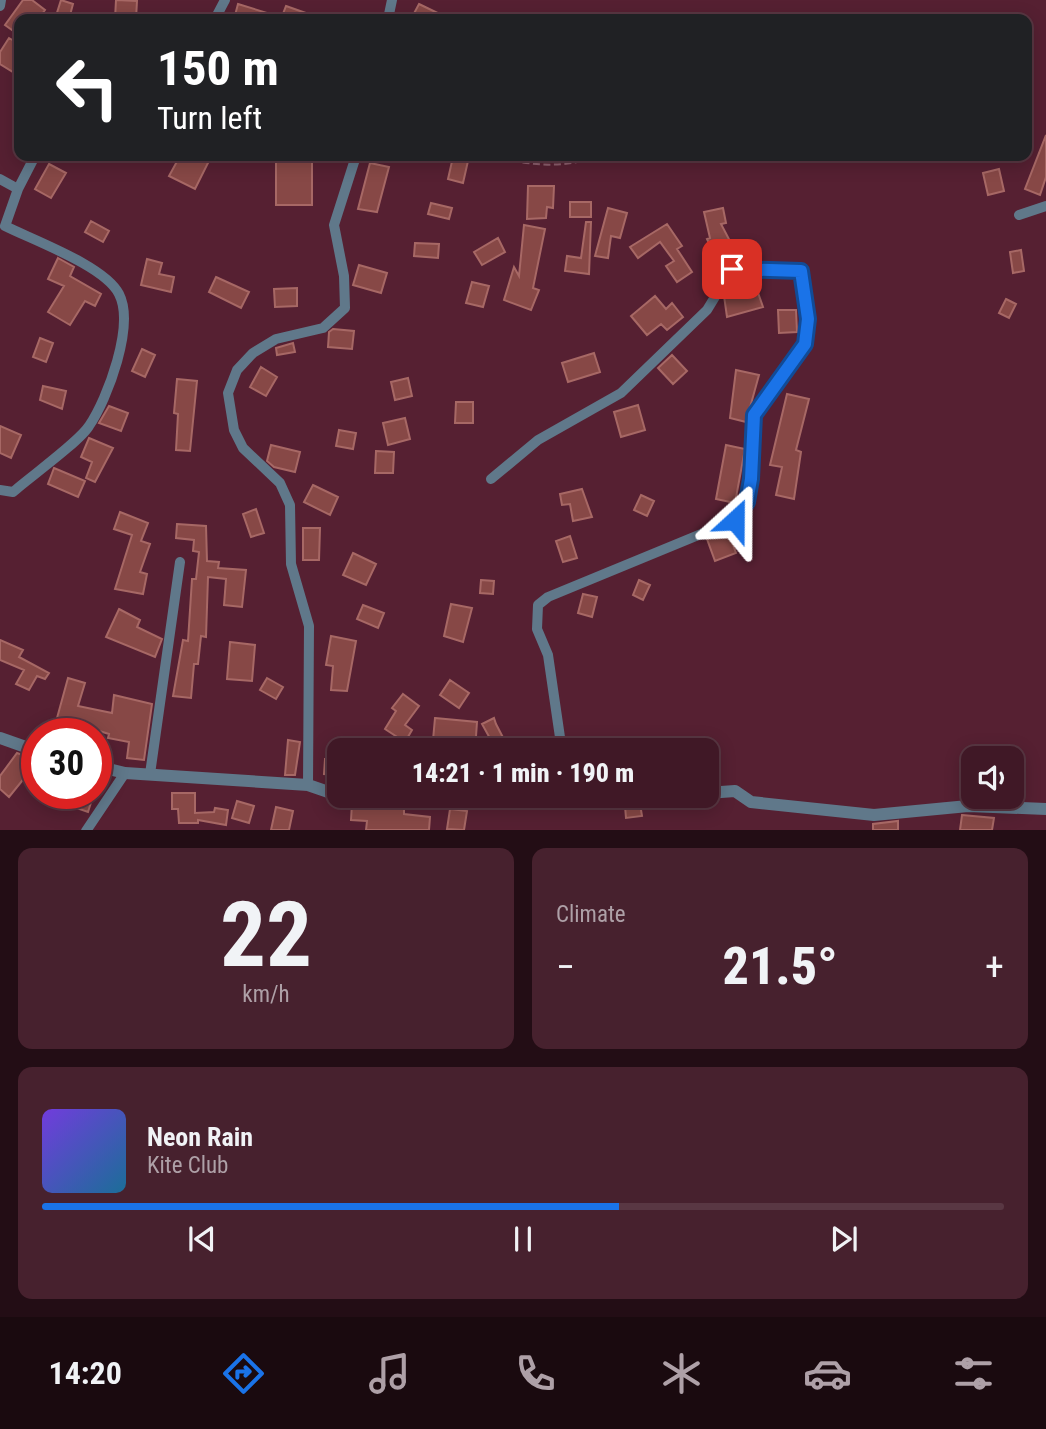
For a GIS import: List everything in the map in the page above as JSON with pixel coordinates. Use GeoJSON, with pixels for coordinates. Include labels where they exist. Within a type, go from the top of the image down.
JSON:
{"type":"FeatureCollection","features":[{"type":"Feature","properties":{"kind":"street"},"geometry":{"type":"LineString","coordinates":[[0,6],[1,0]]}},
{"type":"Feature","properties":{"kind":"street"},"geometry":{"type":"LineString","coordinates":[[0,490],[13,492],[89,427],[114,372],[125,332],[119,294],[98,272],[2,228],[32,161]]}},
{"type":"Feature","properties":{"kind":"street"},"geometry":{"type":"LineString","coordinates":[[308,785],[309,626],[291,564],[289,505],[280,484],[243,448],[234,430],[228,393],[237,370],[253,353],[276,339],[323,328],[345,308],[344,276],[334,225],[354,161]]}},
{"type":"Feature","properties":{"kind":"street"},"geometry":{"type":"LineString","coordinates":[[0,179],[18,189]]}},
{"type":"Feature","properties":{"kind":"street"},"geometry":{"type":"LineString","coordinates":[[1019,215],[1046,206]]}},
{"type":"Feature","properties":{"kind":"street"},"geometry":{"type":"LineString","coordinates":[[491,479],[538,440],[621,393],[707,310],[732,269],[801,271],[808,319],[805,344],[754,415],[751,479],[747,502],[735,520],[548,597],[538,606],[537,629],[548,655],[560,738]]}},
{"type":"Feature","properties":{"kind":"street"},"geometry":{"type":"LineString","coordinates":[[150,774],[180,562]]}},
{"type":"Feature","properties":{"kind":"street"},"geometry":{"type":"LineString","coordinates":[[0,738],[21,745]]}},
{"type":"Feature","properties":{"kind":"street"},"geometry":{"type":"LineString","coordinates":[[112,770],[125,773],[308,785],[327,792]]}},
{"type":"Feature","properties":{"kind":"street"},"geometry":{"type":"LineString","coordinates":[[87,830],[125,773]]}},
{"type":"Feature","properties":{"kind":"street"},"geometry":{"type":"LineString","coordinates":[[719,792],[735,791],[751,802],[874,815],[968,806],[1046,809]]}},
{"type":"Feature","properties":{"kind":"path"},"geometry":{"type":"LineString","coordinates":[[513,161],[576,165],[585,161]]}},
{"type":"Feature","properties":{"kind":"building"},"geometry":{"type":"Polygon","coordinates":[[[23,0],[32,0],[45,10],[42,14],[14,14],[14,31],[5,25],[23,0]]]}},
{"type":"Feature","properties":{"kind":"building"},"geometry":{"type":"Polygon","coordinates":[[[61,0],[73,4],[70,14],[57,14],[61,0]]]}},
{"type":"Feature","properties":{"kind":"building"},"geometry":{"type":"Polygon","coordinates":[[[116,0],[137,1],[136,14],[115,14],[116,0]]]}},
{"type":"Feature","properties":{"kind":"building"},"geometry":{"type":"Polygon","coordinates":[[[238,4],[270,14],[235,14],[238,4]]]}},
{"type":"Feature","properties":{"kind":"building"},"geometry":{"type":"Polygon","coordinates":[[[419,4],[440,14],[414,14],[419,4]]]}},
{"type":"Feature","properties":{"kind":"building"},"geometry":{"type":"Polygon","coordinates":[[[286,6],[309,14],[283,14],[286,6]]]}},
{"type":"Feature","properties":{"kind":"building"},"geometry":{"type":"Polygon","coordinates":[[[9,38],[14,41],[13,72],[0,64],[0,52],[9,38]]]}},
{"type":"Feature","properties":{"kind":"building"},"geometry":{"type":"Polygon","coordinates":[[[1046,135],[1046,177],[1040,195],[1025,189],[1046,135]]]}},
{"type":"Feature","properties":{"kind":"building"},"geometry":{"type":"Polygon","coordinates":[[[177,161],[208,163],[195,189],[169,176],[177,161]]]}},
{"type":"Feature","properties":{"kind":"building"},"geometry":{"type":"Polygon","coordinates":[[[276,161],[312,161],[312,205],[276,205],[276,161]]]}},
{"type":"Feature","properties":{"kind":"building"},"geometry":{"type":"Polygon","coordinates":[[[452,161],[468,161],[463,183],[448,179],[452,161]]]}},
{"type":"Feature","properties":{"kind":"building"},"geometry":{"type":"Polygon","coordinates":[[[370,163],[389,167],[377,212],[358,209],[370,163]]]}},
{"type":"Feature","properties":{"kind":"building"},"geometry":{"type":"Polygon","coordinates":[[[49,164],[66,173],[51,198],[35,189],[49,164]]]}},
{"type":"Feature","properties":{"kind":"building"},"geometry":{"type":"Polygon","coordinates":[[[999,169],[1004,191],[988,195],[983,173],[999,169]]]}},
{"type":"Feature","properties":{"kind":"building"},"geometry":{"type":"Polygon","coordinates":[[[528,186],[554,186],[553,208],[547,207],[546,218],[527,219],[528,186]]]}},
{"type":"Feature","properties":{"kind":"building"},"geometry":{"type":"Polygon","coordinates":[[[570,202],[591,202],[591,217],[570,217],[570,202]]]}},
{"type":"Feature","properties":{"kind":"building"},"geometry":{"type":"Polygon","coordinates":[[[431,203],[452,208],[449,219],[428,214],[431,203]]]}},
{"type":"Feature","properties":{"kind":"building"},"geometry":{"type":"Polygon","coordinates":[[[608,208],[627,213],[620,238],[611,236],[608,258],[595,256],[608,208]]]}},
{"type":"Feature","properties":{"kind":"building"},"geometry":{"type":"Polygon","coordinates":[[[723,208],[726,223],[721,224],[731,243],[713,252],[707,239],[710,238],[704,212],[723,208]]]}},
{"type":"Feature","properties":{"kind":"building"},"geometry":{"type":"Polygon","coordinates":[[[91,221],[109,231],[103,242],[85,232],[91,221]]]}},
{"type":"Feature","properties":{"kind":"building"},"geometry":{"type":"Polygon","coordinates":[[[586,222],[591,222],[589,274],[565,271],[567,256],[581,258],[586,222]]]}},
{"type":"Feature","properties":{"kind":"building"},"geometry":{"type":"Polygon","coordinates":[[[667,224],[682,246],[677,249],[692,272],[677,282],[666,266],[674,261],[660,242],[638,258],[630,247],[667,224]]]}},
{"type":"Feature","properties":{"kind":"building"},"geometry":{"type":"Polygon","coordinates":[[[524,225],[545,229],[533,288],[539,290],[531,310],[504,300],[514,267],[519,276],[524,225]]]}},
{"type":"Feature","properties":{"kind":"building"},"geometry":{"type":"Polygon","coordinates":[[[498,238],[505,252],[482,265],[474,252],[498,238]]]}},
{"type":"Feature","properties":{"kind":"building"},"geometry":{"type":"Polygon","coordinates":[[[415,243],[439,244],[438,258],[414,256],[415,243]]]}},
{"type":"Feature","properties":{"kind":"building"},"geometry":{"type":"Polygon","coordinates":[[[1021,250],[1024,271],[1013,273],[1010,252],[1021,250]]]}},
{"type":"Feature","properties":{"kind":"building"},"geometry":{"type":"Polygon","coordinates":[[[58,258],[74,267],[70,276],[101,294],[95,306],[85,301],[70,325],[48,312],[64,286],[48,279],[58,258]]]}},
{"type":"Feature","properties":{"kind":"building"},"geometry":{"type":"Polygon","coordinates":[[[147,259],[162,263],[159,274],[174,277],[171,292],[141,285],[147,259]]]}},
{"type":"Feature","properties":{"kind":"building"},"geometry":{"type":"Polygon","coordinates":[[[359,265],[387,273],[381,293],[353,285],[359,265]]]}},
{"type":"Feature","properties":{"kind":"building"},"geometry":{"type":"Polygon","coordinates":[[[216,277],[249,292],[241,308],[209,292],[216,277]]]}},
{"type":"Feature","properties":{"kind":"building"},"geometry":{"type":"Polygon","coordinates":[[[472,282],[489,286],[483,307],[466,303],[472,282]]]}},
{"type":"Feature","properties":{"kind":"building"},"geometry":{"type":"Polygon","coordinates":[[[756,287],[763,307],[727,317],[724,296],[726,292],[756,287]]]}},
{"type":"Feature","properties":{"kind":"building"},"geometry":{"type":"Polygon","coordinates":[[[297,288],[297,306],[275,307],[274,289],[297,288]]]}},
{"type":"Feature","properties":{"kind":"building"},"geometry":{"type":"Polygon","coordinates":[[[655,296],[666,309],[672,303],[683,317],[667,330],[661,324],[647,335],[631,316],[655,296]]]}},
{"type":"Feature","properties":{"kind":"building"},"geometry":{"type":"Polygon","coordinates":[[[1006,299],[1016,304],[1009,318],[999,313],[1006,299]]]}},
{"type":"Feature","properties":{"kind":"building"},"geometry":{"type":"Polygon","coordinates":[[[778,310],[796,310],[797,332],[779,333],[778,310]]]}},
{"type":"Feature","properties":{"kind":"building"},"geometry":{"type":"Polygon","coordinates":[[[333,329],[354,331],[352,349],[328,347],[329,332],[333,329]]]}},
{"type":"Feature","properties":{"kind":"building"},"geometry":{"type":"Polygon","coordinates":[[[40,338],[53,343],[46,362],[33,357],[40,338]]]}},
{"type":"Feature","properties":{"kind":"building"},"geometry":{"type":"Polygon","coordinates":[[[293,343],[295,352],[277,355],[276,348],[293,343]]]}},
{"type":"Feature","properties":{"kind":"building"},"geometry":{"type":"Polygon","coordinates":[[[142,349],[155,355],[145,377],[132,371],[142,349]]]}},
{"type":"Feature","properties":{"kind":"building"},"geometry":{"type":"Polygon","coordinates":[[[594,353],[600,372],[568,382],[562,363],[594,353]]]}},
{"type":"Feature","properties":{"kind":"building"},"geometry":{"type":"Polygon","coordinates":[[[672,355],[687,371],[673,384],[658,368],[672,355]]]}},
{"type":"Feature","properties":{"kind":"building"},"geometry":{"type":"Polygon","coordinates":[[[261,367],[277,377],[266,396],[250,387],[261,367]]]}},
{"type":"Feature","properties":{"kind":"building"},"geometry":{"type":"Polygon","coordinates":[[[736,370],[759,375],[746,422],[730,418],[736,370]]]}},
{"type":"Feature","properties":{"kind":"building"},"geometry":{"type":"Polygon","coordinates":[[[408,378],[412,396],[395,400],[391,382],[408,378]]]}},
{"type":"Feature","properties":{"kind":"building"},"geometry":{"type":"Polygon","coordinates":[[[177,379],[197,381],[190,451],[176,450],[178,414],[174,413],[177,379]]]}},
{"type":"Feature","properties":{"kind":"building"},"geometry":{"type":"Polygon","coordinates":[[[43,386],[66,391],[62,409],[40,400],[43,386]]]}},
{"type":"Feature","properties":{"kind":"building"},"geometry":{"type":"Polygon","coordinates":[[[787,394],[809,399],[796,450],[801,452],[794,499],[776,495],[782,467],[770,465],[787,394]]]}},
{"type":"Feature","properties":{"kind":"building"},"geometry":{"type":"Polygon","coordinates":[[[456,402],[473,402],[473,423],[455,423],[456,402]]]}},
{"type":"Feature","properties":{"kind":"building"},"geometry":{"type":"Polygon","coordinates":[[[638,405],[645,430],[621,437],[614,412],[638,405]]]}},
{"type":"Feature","properties":{"kind":"building"},"geometry":{"type":"Polygon","coordinates":[[[109,406],[128,413],[121,431],[99,423],[109,406]]]}},
{"type":"Feature","properties":{"kind":"building"},"geometry":{"type":"Polygon","coordinates":[[[405,418],[410,439],[388,445],[383,423],[405,418]]]}},
{"type":"Feature","properties":{"kind":"building"},"geometry":{"type":"Polygon","coordinates":[[[0,426],[21,435],[11,458],[0,453],[0,426]]]}},
{"type":"Feature","properties":{"kind":"building"},"geometry":{"type":"Polygon","coordinates":[[[339,430],[356,433],[353,449],[336,446],[339,430]]]}},
{"type":"Feature","properties":{"kind":"building"},"geometry":{"type":"Polygon","coordinates":[[[89,438],[113,448],[95,482],[86,478],[92,462],[81,457],[89,438]]]}},
{"type":"Feature","properties":{"kind":"building"},"geometry":{"type":"Polygon","coordinates":[[[271,445],[300,452],[295,472],[274,467],[267,461],[271,445]]]}},
{"type":"Feature","properties":{"kind":"building"},"geometry":{"type":"Polygon","coordinates":[[[726,445],[745,449],[735,503],[716,499],[726,445]]]}},
{"type":"Feature","properties":{"kind":"building"},"geometry":{"type":"Polygon","coordinates":[[[376,451],[394,452],[393,473],[375,473],[376,451]]]}},
{"type":"Feature","properties":{"kind":"building"},"geometry":{"type":"Polygon","coordinates":[[[54,468],[85,481],[78,497],[48,484],[54,468]]]}},
{"type":"Feature","properties":{"kind":"building"},"geometry":{"type":"Polygon","coordinates":[[[313,485],[338,497],[330,515],[304,502],[313,485]]]}},
{"type":"Feature","properties":{"kind":"building"},"geometry":{"type":"Polygon","coordinates":[[[582,489],[592,517],[573,521],[570,504],[562,505],[560,494],[582,489]]]}},
{"type":"Feature","properties":{"kind":"building"},"geometry":{"type":"Polygon","coordinates":[[[641,495],[654,501],[647,516],[634,510],[641,495]]]}},
{"type":"Feature","properties":{"kind":"building"},"geometry":{"type":"Polygon","coordinates":[[[256,509],[264,533],[251,537],[243,514],[256,509]]]}},
{"type":"Feature","properties":{"kind":"building"},"geometry":{"type":"Polygon","coordinates":[[[120,512],[148,523],[141,541],[150,544],[140,572],[147,574],[143,594],[115,589],[132,535],[114,529],[120,512]]]}},
{"type":"Feature","properties":{"kind":"building"},"geometry":{"type":"Polygon","coordinates":[[[177,524],[206,526],[207,561],[219,562],[218,568],[246,570],[242,607],[224,605],[226,579],[208,577],[206,637],[201,636],[198,664],[194,664],[191,698],[173,696],[183,640],[188,641],[192,579],[196,579],[199,552],[193,551],[194,540],[176,538],[177,524]]]}},
{"type":"Feature","properties":{"kind":"building"},"geometry":{"type":"Polygon","coordinates":[[[303,528],[320,528],[319,560],[303,560],[303,528]]]}},
{"type":"Feature","properties":{"kind":"building"},"geometry":{"type":"Polygon","coordinates":[[[728,531],[736,553],[715,561],[707,539],[728,531]]]}},
{"type":"Feature","properties":{"kind":"building"},"geometry":{"type":"Polygon","coordinates":[[[570,536],[577,558],[563,562],[556,541],[570,536]]]}},
{"type":"Feature","properties":{"kind":"building"},"geometry":{"type":"Polygon","coordinates":[[[353,553],[376,564],[366,585],[343,575],[353,553]]]}},
{"type":"Feature","properties":{"kind":"building"},"geometry":{"type":"Polygon","coordinates":[[[481,580],[494,581],[493,594],[480,593],[481,580]]]}},
{"type":"Feature","properties":{"kind":"building"},"geometry":{"type":"Polygon","coordinates":[[[639,580],[650,585],[643,600],[633,595],[639,580]]]}},
{"type":"Feature","properties":{"kind":"building"},"geometry":{"type":"Polygon","coordinates":[[[583,594],[597,597],[592,617],[578,613],[583,594]]]}},
{"type":"Feature","properties":{"kind":"building"},"geometry":{"type":"Polygon","coordinates":[[[451,604],[472,608],[463,642],[444,636],[451,604]]]}},
{"type":"Feature","properties":{"kind":"building"},"geometry":{"type":"Polygon","coordinates":[[[363,605],[384,613],[378,628],[357,619],[363,605]]]}},
{"type":"Feature","properties":{"kind":"building"},"geometry":{"type":"Polygon","coordinates":[[[119,609],[140,620],[137,627],[162,639],[155,657],[106,637],[119,609]]]}},
{"type":"Feature","properties":{"kind":"building"},"geometry":{"type":"Polygon","coordinates":[[[331,636],[356,641],[347,691],[331,690],[333,666],[326,665],[331,636]]]}},
{"type":"Feature","properties":{"kind":"building"},"geometry":{"type":"Polygon","coordinates":[[[0,640],[23,650],[19,657],[49,673],[45,679],[37,676],[29,690],[16,684],[24,670],[0,660],[0,640]]]}},
{"type":"Feature","properties":{"kind":"building"},"geometry":{"type":"Polygon","coordinates":[[[230,642],[255,645],[252,681],[227,679],[230,642]]]}},
{"type":"Feature","properties":{"kind":"building"},"geometry":{"type":"Polygon","coordinates":[[[68,678],[85,683],[78,706],[112,713],[114,695],[152,704],[144,760],[127,758],[129,742],[112,739],[112,718],[57,718],[68,678]]]}},
{"type":"Feature","properties":{"kind":"building"},"geometry":{"type":"Polygon","coordinates":[[[267,678],[283,687],[276,699],[260,690],[267,678]]]}},
{"type":"Feature","properties":{"kind":"building"},"geometry":{"type":"Polygon","coordinates":[[[450,680],[469,693],[459,708],[440,695],[450,680]]]}},
{"type":"Feature","properties":{"kind":"building"},"geometry":{"type":"Polygon","coordinates":[[[403,694],[419,706],[405,725],[412,730],[407,738],[399,738],[385,729],[396,711],[392,708],[403,694]]]}},
{"type":"Feature","properties":{"kind":"building"},"geometry":{"type":"Polygon","coordinates":[[[435,718],[477,722],[476,738],[433,738],[435,718]]]}},
{"type":"Feature","properties":{"kind":"building"},"geometry":{"type":"Polygon","coordinates":[[[494,718],[503,738],[490,738],[482,724],[494,718]]]}},
{"type":"Feature","properties":{"kind":"building"},"geometry":{"type":"Polygon","coordinates":[[[288,740],[300,742],[295,775],[285,775],[288,740]]]}},
{"type":"Feature","properties":{"kind":"building"},"geometry":{"type":"Polygon","coordinates":[[[17,753],[21,754],[21,782],[9,797],[0,789],[0,776],[17,753]]]}},
{"type":"Feature","properties":{"kind":"building"},"geometry":{"type":"Polygon","coordinates":[[[325,759],[327,759],[327,774],[324,774],[325,759]]]}},
{"type":"Feature","properties":{"kind":"building"},"geometry":{"type":"Polygon","coordinates":[[[172,793],[195,793],[195,813],[214,812],[215,808],[228,810],[226,825],[198,820],[198,823],[179,823],[178,809],[172,809],[172,793]]]}},
{"type":"Feature","properties":{"kind":"building"},"geometry":{"type":"Polygon","coordinates":[[[237,801],[254,806],[249,823],[232,818],[237,801]]]}},
{"type":"Feature","properties":{"kind":"building"},"geometry":{"type":"Polygon","coordinates":[[[276,807],[293,811],[289,830],[271,830],[276,807]]]}},
{"type":"Feature","properties":{"kind":"building"},"geometry":{"type":"Polygon","coordinates":[[[352,808],[395,808],[404,809],[404,814],[430,817],[429,830],[366,830],[367,821],[351,820],[352,808]]]}},
{"type":"Feature","properties":{"kind":"building"},"geometry":{"type":"Polygon","coordinates":[[[625,808],[641,808],[642,816],[626,818],[625,808]]]}},
{"type":"Feature","properties":{"kind":"building"},"geometry":{"type":"Polygon","coordinates":[[[450,809],[467,811],[464,830],[447,829],[450,809]]]}},
{"type":"Feature","properties":{"kind":"building"},"geometry":{"type":"Polygon","coordinates":[[[962,815],[994,818],[992,830],[960,830],[962,815]]]}},
{"type":"Feature","properties":{"kind":"building"},"geometry":{"type":"Polygon","coordinates":[[[898,821],[898,830],[873,830],[873,824],[898,821]]]}},
{"type":"Feature","properties":{"kind":"route"},"geometry":{"type":"LineString","coordinates":[[732,269],[801,271],[808,319],[805,344],[754,415],[751,479],[747,502],[735,520]]}}]}
